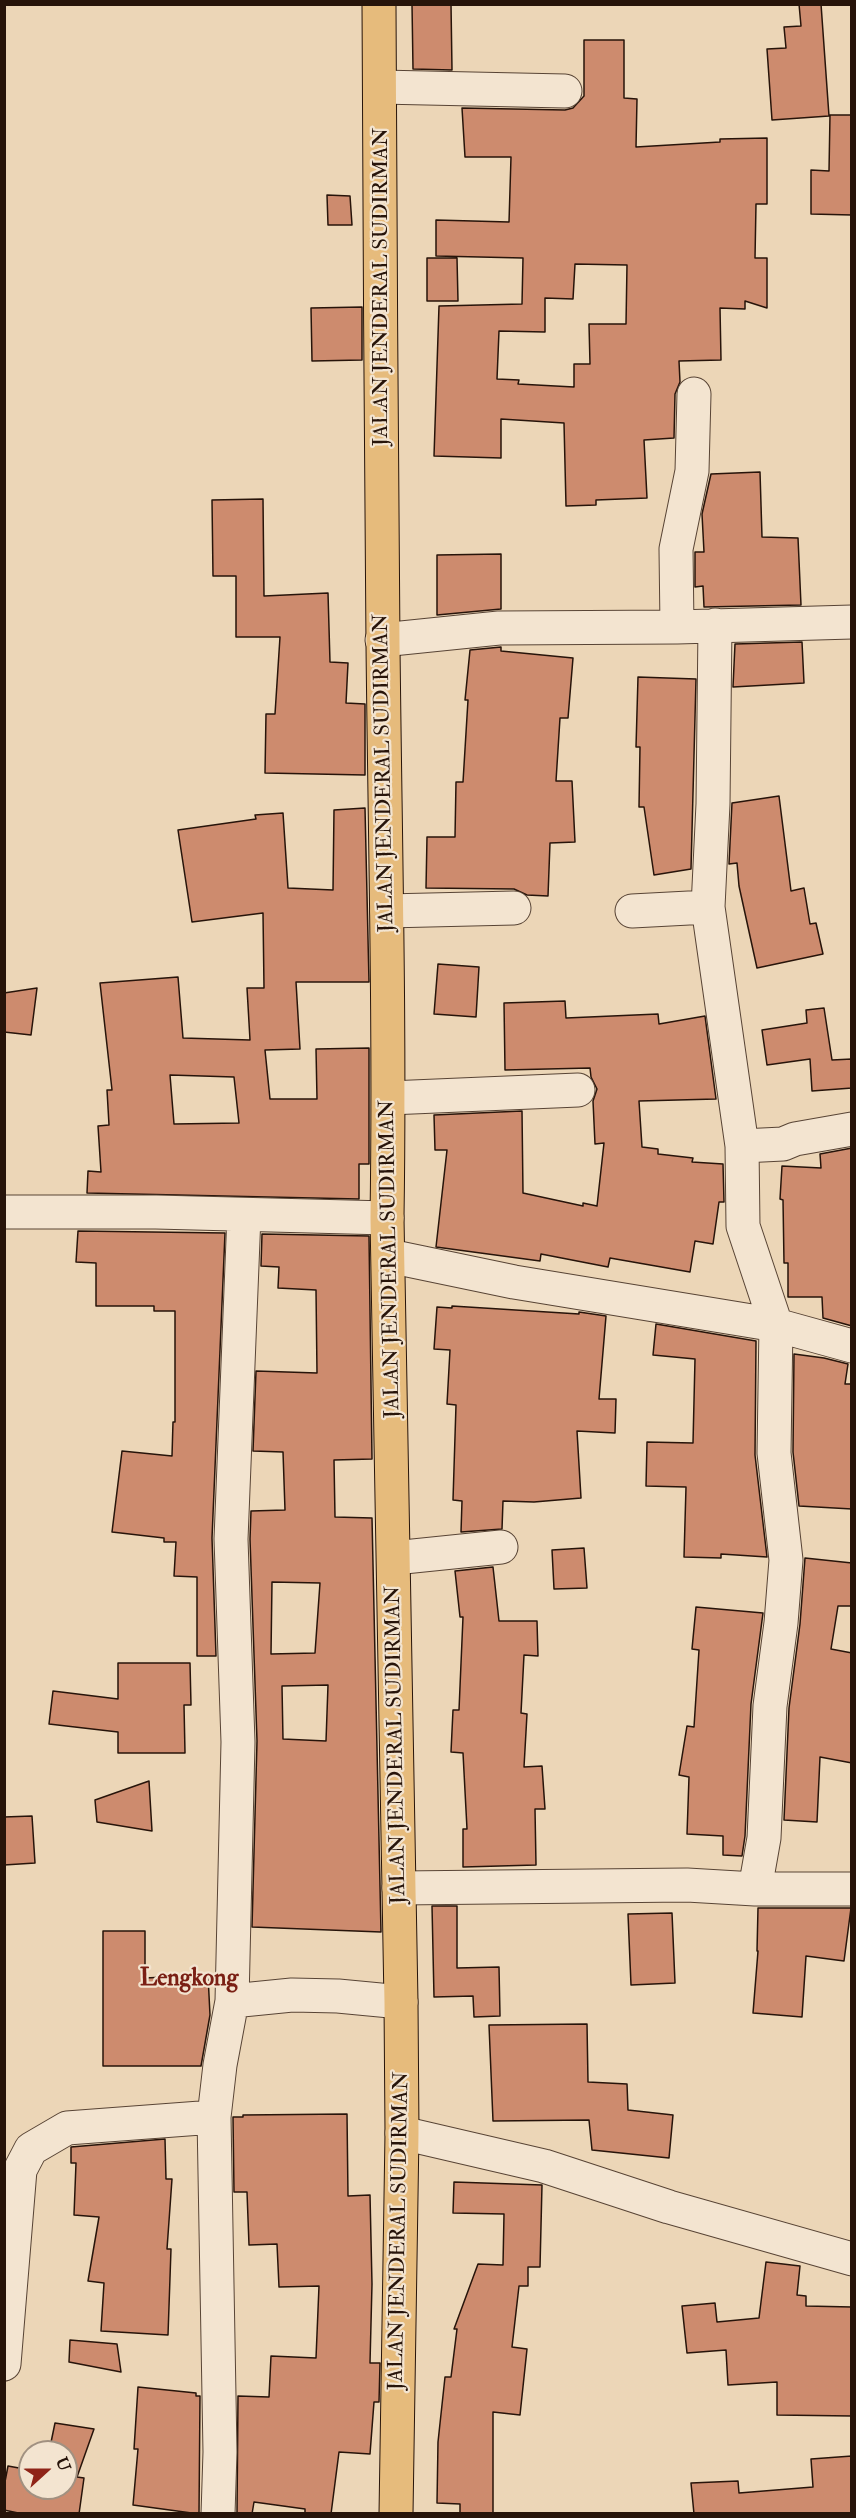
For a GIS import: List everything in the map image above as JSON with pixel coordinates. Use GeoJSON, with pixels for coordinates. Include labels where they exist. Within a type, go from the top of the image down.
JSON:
{"type":"FeatureCollection","features":[{"type":"Feature","properties":{"kind":"main road","name":"JALAN JENDERAL SUDIRMAN"},"geometry":{"type":"LineString","coordinates":[[379,4],[382,640],[389,1098],[387,1218],[402,2002],[396,2514]]}},
{"type":"Feature","properties":{"kind":"street"},"geometry":{"type":"LineString","coordinates":[[380,87],[565,90]]}},
{"type":"Feature","properties":{"kind":"street"},"geometry":{"type":"LineString","coordinates":[[677,627],[676,549],[692,471],[694,394]]}},
{"type":"Feature","properties":{"kind":"street"},"geometry":{"type":"LineString","coordinates":[[382,640],[499,628],[677,627],[852,622]]}},
{"type":"Feature","properties":{"kind":"street"},"geometry":{"type":"LineString","coordinates":[[715,625],[713,804],[708,907],[742,1146],[743,1226],[776,1325],[774,1454],[786,1560],[781,1623],[770,1706],[764,1838],[755,1889]]}},
{"type":"Feature","properties":{"kind":"street"},"geometry":{"type":"LineString","coordinates":[[632,911],[708,907]]}},
{"type":"Feature","properties":{"kind":"street"},"geometry":{"type":"LineString","coordinates":[[387,911],[514,908]]}},
{"type":"Feature","properties":{"kind":"street"},"geometry":{"type":"LineString","coordinates":[[389,1098],[578,1090]]}},
{"type":"Feature","properties":{"kind":"street"},"geometry":{"type":"LineString","coordinates":[[742,1146],[783,1144],[795,1139],[852,1129]]}},
{"type":"Feature","properties":{"kind":"street"},"geometry":{"type":"LineString","coordinates":[[4,1212],[156,1212],[387,1218]]}},
{"type":"Feature","properties":{"kind":"street"},"geometry":{"type":"LineString","coordinates":[[218,2514],[220,2451],[214,2117],[220,2065],[232,2001],[238,1742],[231,1539],[244,1215]]}},
{"type":"Feature","properties":{"kind":"street"},"geometry":{"type":"LineString","coordinates":[[389,1256],[514,1282],[776,1325],[852,1346]]}},
{"type":"Feature","properties":{"kind":"street"},"geometry":{"type":"LineString","coordinates":[[394,1558],[501,1547]]}},
{"type":"Feature","properties":{"kind":"street"},"geometry":{"type":"LineString","coordinates":[[399,1888],[687,1885],[755,1889],[852,1889]]}},
{"type":"Feature","properties":{"kind":"street"},"geometry":{"type":"LineString","coordinates":[[232,2001],[292,1995],[338,1996],[402,2002]]}},
{"type":"Feature","properties":{"kind":"street"},"geometry":{"type":"LineString","coordinates":[[4,2364],[20,2170],[31,2149],[67,2128],[214,2117]]}},
{"type":"Feature","properties":{"kind":"street"},"geometry":{"type":"LineString","coordinates":[[402,2133],[544,2166],[669,2207],[852,2259]]}},
{"type":"Feature","properties":{"kind":"building"},"geometry":{"type":"Polygon","coordinates":[[[412,4],[451,4],[452,70],[413,69],[412,4]]]}},
{"type":"Feature","properties":{"kind":"building"},"geometry":{"type":"Polygon","coordinates":[[[799,4],[821,4],[829,116],[772,120],[767,49],[786,48],[784,27],[801,26],[799,4]]]}},
{"type":"Feature","properties":{"kind":"building"},"geometry":{"type":"Polygon","coordinates":[[[584,40],[624,40],[624,98],[637,99],[636,147],[720,142],[720,139],[767,138],[767,204],[756,204],[755,258],[767,258],[767,308],[745,301],[745,309],[720,308],[721,360],[679,361],[680,382],[675,394],[674,438],[644,440],[647,498],[596,500],[596,505],[566,506],[564,423],[501,419],[501,458],[434,456],[439,306],[522,304],[523,258],[436,256],[436,220],[509,222],[511,157],[465,157],[462,108],[565,110],[573,108],[584,96],[584,40]],[[575,264],[573,299],[545,298],[545,332],[499,331],[497,379],[519,380],[518,384],[574,387],[574,364],[590,364],[589,324],[626,324],[627,265],[575,264]]]}},
{"type":"Feature","properties":{"kind":"building"},"geometry":{"type":"Polygon","coordinates":[[[830,115],[852,115],[852,215],[811,214],[811,170],[829,171],[830,115]]]}},
{"type":"Feature","properties":{"kind":"building"},"geometry":{"type":"Polygon","coordinates":[[[327,195],[350,196],[352,225],[328,225],[327,195]]]}},
{"type":"Feature","properties":{"kind":"building"},"geometry":{"type":"Polygon","coordinates":[[[427,258],[457,258],[458,301],[427,301],[427,258]]]}},
{"type":"Feature","properties":{"kind":"building"},"geometry":{"type":"Polygon","coordinates":[[[362,307],[362,360],[312,361],[311,308],[362,307]]]}},
{"type":"Feature","properties":{"kind":"building"},"geometry":{"type":"Polygon","coordinates":[[[760,472],[762,537],[798,538],[801,605],[704,607],[703,586],[695,587],[695,552],[704,552],[702,514],[711,474],[760,472]]]}},
{"type":"Feature","properties":{"kind":"building"},"geometry":{"type":"Polygon","coordinates":[[[263,499],[264,596],[328,593],[330,662],[348,663],[346,703],[365,704],[365,775],[265,773],[266,714],[275,714],[280,637],[236,637],[236,576],[213,576],[212,500],[263,499]]]}},
{"type":"Feature","properties":{"kind":"building"},"geometry":{"type":"Polygon","coordinates":[[[501,554],[501,609],[437,615],[437,555],[501,554]]]}},
{"type":"Feature","properties":{"kind":"building"},"geometry":{"type":"Polygon","coordinates":[[[802,642],[804,683],[733,687],[735,644],[802,642]]]}},
{"type":"Feature","properties":{"kind":"building"},"geometry":{"type":"Polygon","coordinates":[[[501,647],[501,651],[573,658],[568,718],[560,718],[556,781],[572,781],[575,842],[550,843],[548,896],[527,895],[514,889],[426,888],[427,837],[455,837],[456,782],[463,782],[468,700],[465,700],[470,650],[501,647]]]}},
{"type":"Feature","properties":{"kind":"building"},"geometry":{"type":"Polygon","coordinates":[[[638,677],[696,679],[691,869],[654,875],[644,807],[639,807],[640,747],[636,747],[638,677]]]}},
{"type":"Feature","properties":{"kind":"building"},"geometry":{"type":"Polygon","coordinates":[[[779,796],[791,891],[804,888],[810,924],[816,923],[823,954],[757,968],[739,886],[737,863],[729,864],[732,803],[779,796]]]}},
{"type":"Feature","properties":{"kind":"building"},"geometry":{"type":"Polygon","coordinates":[[[365,808],[369,982],[296,982],[300,1049],[265,1050],[270,1099],[317,1099],[316,1049],[369,1048],[369,1164],[359,1164],[359,1199],[87,1193],[88,1171],[101,1172],[98,1126],[109,1125],[107,1090],[112,1090],[100,983],[178,977],[183,1038],[250,1040],[247,988],[264,988],[263,913],[192,922],[178,830],[256,819],[255,815],[283,813],[288,888],[333,890],[334,810],[365,808]],[[170,1075],[174,1124],[239,1123],[234,1077],[170,1075]]]}},
{"type":"Feature","properties":{"kind":"building"},"geometry":{"type":"Polygon","coordinates":[[[438,964],[479,967],[476,1017],[434,1014],[438,964]]]}},
{"type":"Feature","properties":{"kind":"building"},"geometry":{"type":"Polygon","coordinates":[[[37,988],[31,1035],[4,1032],[4,993],[37,988]]]}},
{"type":"Feature","properties":{"kind":"building"},"geometry":{"type":"Polygon","coordinates":[[[565,1001],[566,1018],[658,1014],[659,1024],[705,1016],[716,1099],[639,1101],[642,1147],[658,1149],[658,1154],[693,1158],[692,1162],[723,1164],[724,1202],[719,1202],[713,1244],[695,1241],[690,1272],[610,1258],[608,1267],[541,1254],[540,1261],[436,1247],[447,1150],[435,1150],[434,1115],[522,1111],[523,1193],[583,1206],[583,1203],[597,1206],[604,1143],[595,1144],[593,1101],[597,1089],[591,1077],[590,1068],[505,1070],[504,1003],[565,1001]]]}},
{"type":"Feature","properties":{"kind":"building"},"geometry":{"type":"Polygon","coordinates":[[[824,1008],[832,1060],[852,1059],[852,1088],[812,1091],[810,1059],[767,1065],[762,1030],[807,1023],[806,1010],[824,1008]]]}},
{"type":"Feature","properties":{"kind":"building"},"geometry":{"type":"Polygon","coordinates":[[[852,1148],[852,1326],[823,1318],[822,1297],[788,1297],[788,1263],[784,1263],[783,1200],[780,1199],[782,1166],[821,1168],[820,1154],[852,1148]]]}},
{"type":"Feature","properties":{"kind":"building"},"geometry":{"type":"Polygon","coordinates":[[[78,1231],[225,1233],[212,1538],[216,1656],[197,1656],[197,1577],[174,1576],[176,1542],[164,1542],[164,1538],[112,1532],[122,1451],[172,1456],[173,1422],[175,1422],[175,1311],[154,1311],[154,1306],[96,1306],[96,1263],[76,1262],[78,1231]]]}},
{"type":"Feature","properties":{"kind":"building"},"geometry":{"type":"Polygon","coordinates":[[[262,1234],[369,1236],[372,1459],[334,1460],[335,1517],[372,1518],[381,1932],[252,1927],[257,1741],[251,1511],[285,1510],[283,1452],[253,1451],[256,1371],[317,1373],[316,1290],[278,1288],[279,1267],[261,1266],[262,1234]],[[272,1582],[271,1654],[315,1653],[320,1583],[272,1582]],[[328,1685],[282,1686],[283,1739],[326,1741],[328,1685]]]}},
{"type":"Feature","properties":{"kind":"building"},"geometry":{"type":"Polygon","coordinates":[[[452,1306],[579,1314],[579,1312],[606,1316],[599,1399],[616,1399],[615,1433],[577,1431],[581,1498],[534,1502],[503,1501],[502,1529],[461,1532],[462,1501],[453,1500],[456,1405],[447,1404],[450,1350],[434,1349],[437,1307],[452,1308],[452,1306]]]}},
{"type":"Feature","properties":{"kind":"building"},"geometry":{"type":"Polygon","coordinates":[[[656,1324],[756,1341],[755,1455],[767,1557],[721,1554],[721,1558],[684,1557],[686,1487],[646,1486],[647,1442],[693,1443],[695,1359],[653,1355],[656,1324]]]}},
{"type":"Feature","properties":{"kind":"building"},"geometry":{"type":"Polygon","coordinates":[[[794,1354],[848,1364],[845,1384],[852,1384],[852,1509],[799,1506],[793,1452],[794,1354]]]}},
{"type":"Feature","properties":{"kind":"building"},"geometry":{"type":"Polygon","coordinates":[[[584,1548],[587,1588],[554,1589],[552,1550],[584,1548]]]}},
{"type":"Feature","properties":{"kind":"building"},"geometry":{"type":"Polygon","coordinates":[[[805,1558],[852,1563],[852,1606],[838,1606],[831,1649],[852,1653],[852,1763],[820,1757],[817,1822],[784,1820],[789,1708],[800,1624],[805,1558]]]}},
{"type":"Feature","properties":{"kind":"building"},"geometry":{"type":"Polygon","coordinates":[[[493,1567],[499,1621],[537,1621],[538,1656],[524,1655],[521,1713],[527,1714],[524,1767],[542,1766],[545,1809],[535,1809],[536,1865],[463,1867],[463,1829],[467,1829],[463,1753],[451,1752],[453,1710],[459,1710],[463,1617],[460,1617],[455,1571],[493,1567]]]}},
{"type":"Feature","properties":{"kind":"building"},"geometry":{"type":"Polygon","coordinates":[[[696,1607],[763,1613],[751,1704],[745,1836],[742,1856],[723,1855],[723,1836],[687,1834],[689,1777],[679,1775],[687,1726],[694,1727],[699,1650],[692,1649],[696,1607]]]}},
{"type":"Feature","properties":{"kind":"building"},"geometry":{"type":"Polygon","coordinates":[[[118,1663],[190,1663],[191,1705],[184,1705],[185,1753],[118,1753],[118,1732],[49,1724],[53,1691],[118,1699],[118,1663]]]}},
{"type":"Feature","properties":{"kind":"building"},"geometry":{"type":"Polygon","coordinates":[[[149,1781],[152,1831],[97,1822],[95,1800],[149,1781]]]}},
{"type":"Feature","properties":{"kind":"building"},"geometry":{"type":"Polygon","coordinates":[[[32,1816],[35,1863],[4,1865],[4,1817],[32,1816]]]}},
{"type":"Feature","properties":{"kind":"building"},"geometry":{"type":"Polygon","coordinates":[[[432,1906],[457,1906],[457,1968],[499,1967],[500,2016],[474,2017],[473,1996],[434,1997],[432,1906]]]}},
{"type":"Feature","properties":{"kind":"building"},"geometry":{"type":"Polygon","coordinates":[[[758,1908],[851,1908],[844,1961],[806,1956],[802,2017],[753,2013],[758,1951],[758,1908]]]}},
{"type":"Feature","properties":{"kind":"building"},"geometry":{"type":"Polygon","coordinates":[[[672,1913],[675,1983],[631,1985],[628,1914],[672,1913]]]}},
{"type":"Feature","properties":{"kind":"building"},"geometry":{"type":"Polygon","coordinates":[[[103,1931],[145,1931],[145,1978],[208,1975],[210,2015],[201,2066],[103,2066],[103,1931]]]}},
{"type":"Feature","properties":{"kind":"building"},"geometry":{"type":"Polygon","coordinates":[[[587,2024],[588,2082],[627,2084],[628,2110],[673,2115],[669,2158],[592,2150],[589,2120],[493,2121],[489,2025],[587,2024]]]}},
{"type":"Feature","properties":{"kind":"building"},"geometry":{"type":"Polygon","coordinates":[[[347,2114],[348,2196],[370,2195],[372,2284],[370,2363],[380,2363],[379,2402],[374,2402],[370,2454],[339,2452],[331,2514],[305,2514],[305,2509],[254,2502],[252,2514],[237,2514],[238,2396],[269,2397],[271,2356],[316,2358],[319,2286],[279,2287],[277,2244],[249,2245],[247,2192],[234,2192],[233,2117],[347,2114]]]}},
{"type":"Feature","properties":{"kind":"building"},"geometry":{"type":"Polygon","coordinates":[[[165,2139],[166,2179],[172,2179],[167,2249],[171,2249],[168,2335],[101,2331],[104,2283],[88,2281],[99,2217],[74,2215],[76,2163],[71,2163],[71,2147],[165,2139]]]}},
{"type":"Feature","properties":{"kind":"building"},"geometry":{"type":"Polygon","coordinates":[[[454,2182],[542,2185],[540,2267],[528,2267],[528,2286],[519,2286],[512,2347],[527,2349],[520,2415],[493,2412],[493,2514],[460,2514],[460,2504],[437,2503],[438,2442],[445,2377],[451,2377],[457,2329],[454,2329],[478,2264],[503,2265],[504,2214],[453,2213],[454,2182]]]}},
{"type":"Feature","properties":{"kind":"building"},"geometry":{"type":"Polygon","coordinates":[[[766,2262],[800,2266],[797,2295],[806,2296],[806,2306],[852,2307],[852,2416],[777,2415],[777,2382],[728,2385],[726,2350],[687,2353],[682,2306],[715,2303],[717,2322],[759,2318],[766,2262]]]}},
{"type":"Feature","properties":{"kind":"building"},"geometry":{"type":"Polygon","coordinates":[[[70,2340],[117,2344],[121,2372],[69,2362],[70,2340]]]}},
{"type":"Feature","properties":{"kind":"building"},"geometry":{"type":"Polygon","coordinates":[[[138,2387],[196,2393],[196,2396],[200,2396],[199,2514],[133,2505],[138,2449],[134,2449],[138,2387]]]}},
{"type":"Feature","properties":{"kind":"building"},"geometry":{"type":"Polygon","coordinates":[[[55,2423],[94,2429],[78,2474],[78,2440],[51,2440],[55,2423]]]}},
{"type":"Feature","properties":{"kind":"building"},"geometry":{"type":"Polygon","coordinates":[[[852,2456],[852,2514],[694,2514],[691,2483],[738,2481],[739,2493],[813,2487],[811,2459],[852,2456]]]}},
{"type":"Feature","properties":{"kind":"building"},"geometry":{"type":"Polygon","coordinates":[[[8,2466],[18,2468],[18,2500],[78,2500],[78,2477],[84,2478],[79,2514],[23,2514],[4,2510],[4,2487],[8,2466]]]}},
{"type":"Feature","properties":{"kind":"district","name":"Lengkong"},"geometry":{"type":"Point","coordinates":[189,1980]}}]}
